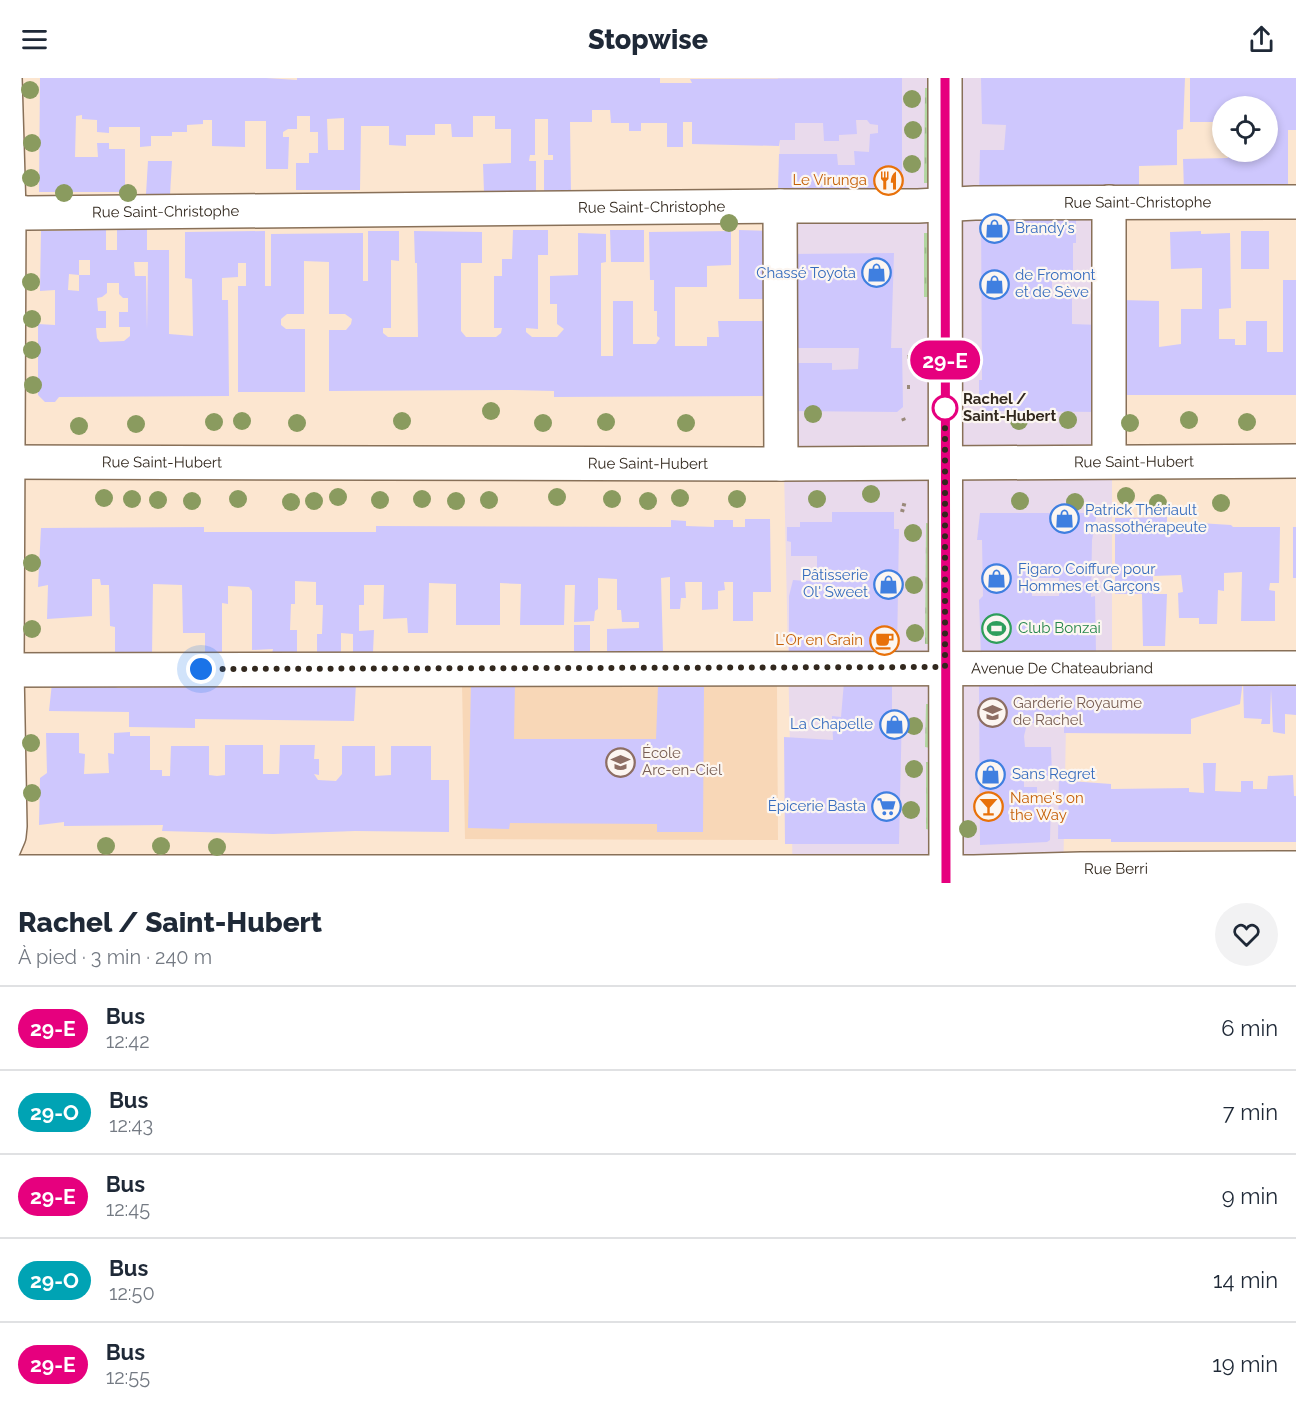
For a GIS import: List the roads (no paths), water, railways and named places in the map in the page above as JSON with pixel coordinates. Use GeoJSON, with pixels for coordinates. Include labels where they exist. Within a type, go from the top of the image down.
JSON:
{"type":"FeatureCollection","features":[{"type":"Feature","properties":{"kind":"street"},"geometry":{"type":"LineString","coordinates":[[0,857],[9,836],[10,826],[3,669],[5,78]]}},
{"type":"Feature","properties":{"kind":"street"},"geometry":{"type":"LineString","coordinates":[[945,78],[946,877]]}},
{"type":"Feature","properties":{"kind":"street"},"geometry":{"type":"LineString","coordinates":[[1109,202],[1109,461]]}},
{"type":"Feature","properties":{"kind":"street","name":"Rue Saint-Christophe"},"geometry":{"type":"LineString","coordinates":[[4,210],[27,213],[1296,202]]}},
{"type":"Feature","properties":{"kind":"street"},"geometry":{"type":"LineString","coordinates":[[780,206],[781,464]]}},
{"type":"Feature","properties":{"kind":"street","name":"Rue Saint-Hubert"},"geometry":{"type":"LineString","coordinates":[[3,462],[781,464],[1296,461]]}},
{"type":"Feature","properties":{"kind":"street","name":"Avenue De Chateaubriand"},"geometry":{"type":"LineString","coordinates":[[3,669],[1296,668]]}},
{"type":"Feature","properties":{"kind":"street","name":"Rue Berri"},"geometry":{"type":"LineString","coordinates":[[0,872],[946,877],[1081,869],[1296,868]]}},
{"type":"Feature","properties":{"kind":"place","name":"Le Virunga"},"geometry":{"type":"Point","coordinates":[888,180]}},
{"type":"Feature","properties":{"kind":"place","name":"Brandy's"},"geometry":{"type":"Point","coordinates":[994,228]}},
{"type":"Feature","properties":{"kind":"place","name":"Chassé Toyota"},"geometry":{"type":"Point","coordinates":[877,273]}},
{"type":"Feature","properties":{"kind":"place","name":"de Fromont et de Sève"},"geometry":{"type":"Point","coordinates":[994,284]}},
{"type":"Feature","properties":{"kind":"place","name":"Rachel / Saint-Hubert"},"geometry":{"type":"Point","coordinates":[945,408]}},
{"type":"Feature","properties":{"kind":"place","name":"Patrick Thériault massothérapeute"},"geometry":{"type":"Point","coordinates":[1064,519]}},
{"type":"Feature","properties":{"kind":"place","name":"Figaro Coiffure pour Hommes et Garçons"},"geometry":{"type":"Point","coordinates":[997,578]}},
{"type":"Feature","properties":{"kind":"place","name":"Pâtisserie Ol' Sweet"},"geometry":{"type":"Point","coordinates":[889,584]}},
{"type":"Feature","properties":{"kind":"place","name":"Club Bonzai"},"geometry":{"type":"Point","coordinates":[997,628]}},
{"type":"Feature","properties":{"kind":"place","name":"L'Or en Grain"},"geometry":{"type":"Point","coordinates":[884,640]}},
{"type":"Feature","properties":{"kind":"place","name":"Garderie Royaume de Rachel"},"geometry":{"type":"Point","coordinates":[992,712]}},
{"type":"Feature","properties":{"kind":"place","name":"La Chapelle"},"geometry":{"type":"Point","coordinates":[894,724]}},
{"type":"Feature","properties":{"kind":"place","name":"École Arc-en-Ciel"},"geometry":{"type":"Point","coordinates":[621,762]}},
{"type":"Feature","properties":{"kind":"place","name":"Sans Regret"},"geometry":{"type":"Point","coordinates":[991,774]}},
{"type":"Feature","properties":{"kind":"place","name":"Épicerie Basta"},"geometry":{"type":"Point","coordinates":[887,806]}},
{"type":"Feature","properties":{"kind":"place","name":"Name's on the Way"},"geometry":{"type":"Point","coordinates":[989,807]}}]}
